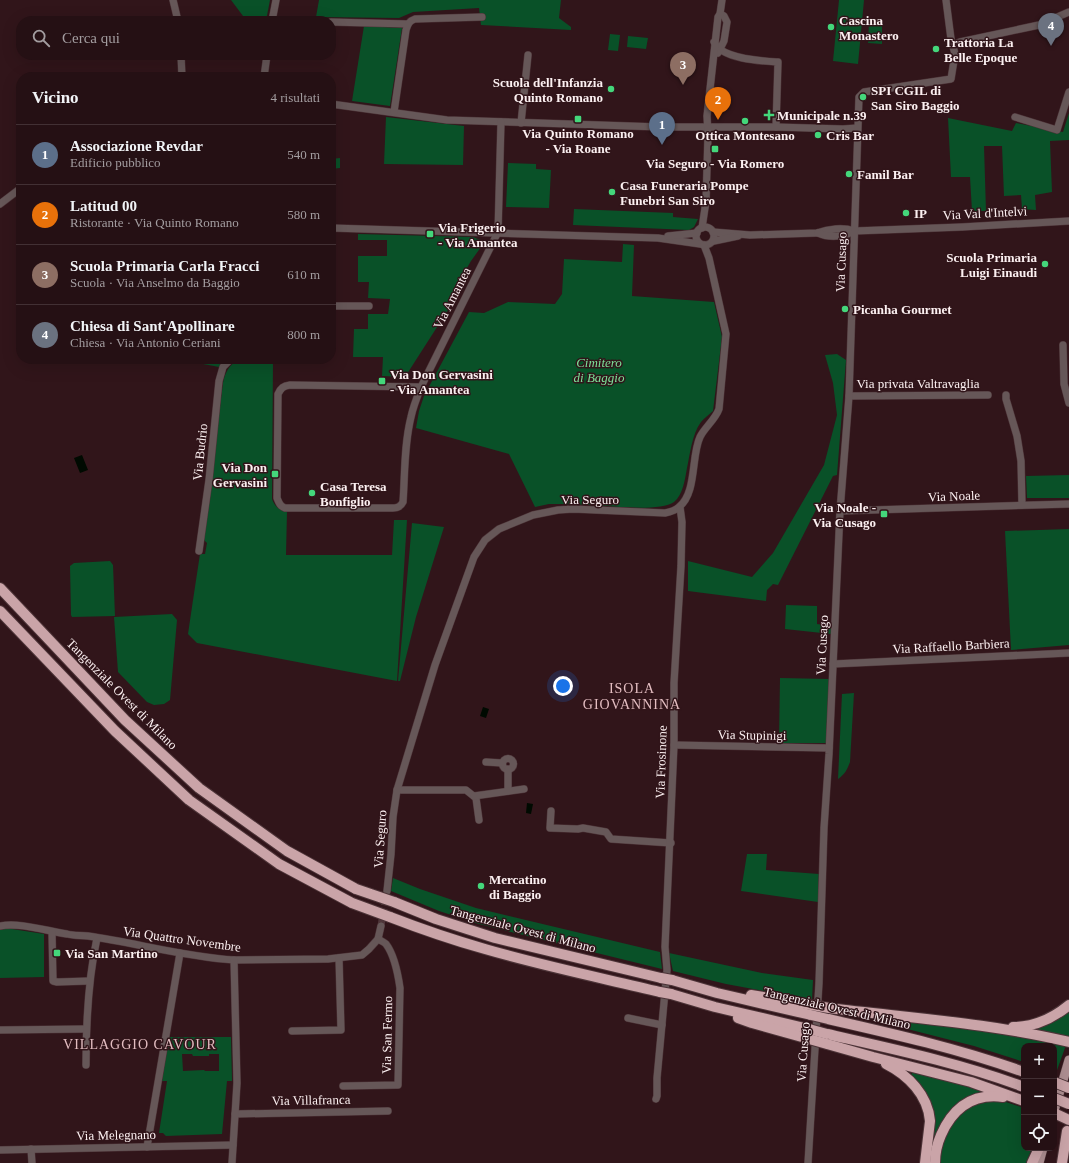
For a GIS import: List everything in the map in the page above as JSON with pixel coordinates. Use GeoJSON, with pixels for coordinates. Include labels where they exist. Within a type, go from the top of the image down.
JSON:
{"type":"FeatureCollection","features":[{"type":"Feature","properties":{"kind":"highway","name":"Tangenziale Ovest di Milano"},"geometry":{"type":"LineString","coordinates":[[0,588],[125,720],[199,788],[287,851],[356,889],[436,919],[495,938],[664,974],[672,980],[717,993],[811,1010],[828,1019],[985,1058],[1021,1071]]}},
{"type":"Feature","properties":{"kind":"highway","name":"Tangenziale Ovest di Milano"},"geometry":{"type":"LineString","coordinates":[[0,611],[114,731],[189,800],[280,864],[352,903],[425,930],[484,949],[671,994],[827,1039],[902,1051],[981,1072],[1021,1086]]}},
{"type":"Feature","properties":{"kind":"highway"},"geometry":{"type":"LineString","coordinates":[[995,1028],[1018,1027],[1044,1021],[1055,1016],[1069,1005]]}},
{"type":"Feature","properties":{"kind":"highway"},"geometry":{"type":"LineString","coordinates":[[811,1010],[829,1008],[995,1028],[1034,1034],[1069,1042]]}},
{"type":"Feature","properties":{"kind":"highway"},"geometry":{"type":"LineString","coordinates":[[827,1039],[873,1057],[971,1082],[1021,1100]]}},
{"type":"Feature","properties":{"kind":"highway"},"geometry":{"type":"LineString","coordinates":[[873,1057],[907,1078],[914,1085],[924,1100],[930,1121],[925,1163]]}},
{"type":"Feature","properties":{"kind":"highway"},"geometry":{"type":"LineString","coordinates":[[1057,1083],[1069,1088]]}},
{"type":"Feature","properties":{"kind":"highway"},"geometry":{"type":"LineString","coordinates":[[934,1163],[938,1144],[944,1130],[950,1118],[959,1109],[982,1097],[992,1096],[1021,1100]]}},
{"type":"Feature","properties":{"kind":"highway"},"geometry":{"type":"LineString","coordinates":[[1057,1099],[1069,1104]]}},
{"type":"Feature","properties":{"kind":"highway"},"geometry":{"type":"LineString","coordinates":[[1057,1114],[1069,1120]]}},
{"type":"Feature","properties":{"kind":"highway"},"geometry":{"type":"LineString","coordinates":[[1062,1163],[1068,1127]]}},
{"type":"Feature","properties":{"kind":"highway"},"geometry":{"type":"LineString","coordinates":[[1032,1163],[1038,1151]]}},
{"type":"Feature","properties":{"kind":"main road"},"geometry":{"type":"LineString","coordinates":[[1057,1102],[1069,1060]]}},
{"type":"Feature","properties":{"kind":"main road"},"geometry":{"type":"LineString","coordinates":[[1057,1163],[1068,1127]]}},
{"type":"Feature","properties":{"kind":"main road"},"geometry":{"type":"LineString","coordinates":[[1039,1163],[1042,1151]]}},
{"type":"Feature","properties":{"kind":"street"},"geometry":{"type":"LineString","coordinates":[[173,0],[177,16]]}},
{"type":"Feature","properties":{"kind":"street"},"geometry":{"type":"LineString","coordinates":[[273,16],[276,0]]}},
{"type":"Feature","properties":{"kind":"street"},"geometry":{"type":"LineString","coordinates":[[680,507],[689,492],[700,437],[719,409],[726,334],[709,258],[702,244],[697,239],[705,230],[707,116],[714,42],[722,0]]}},
{"type":"Feature","properties":{"kind":"street"},"geometry":{"type":"LineString","coordinates":[[946,0],[953,45],[960,42],[1039,25],[1069,12]]}},
{"type":"Feature","properties":{"kind":"street"},"geometry":{"type":"LineString","coordinates":[[713,63],[724,41],[727,22],[724,16],[720,14]]}},
{"type":"Feature","properties":{"kind":"street"},"geometry":{"type":"LineString","coordinates":[[394,112],[408,24],[410,21],[415,19],[482,16]]}},
{"type":"Feature","properties":{"kind":"street"},"geometry":{"type":"LineString","coordinates":[[336,22],[408,24]]}},
{"type":"Feature","properties":{"kind":"street"},"geometry":{"type":"LineString","coordinates":[[714,42],[716,46],[727,54],[778,62],[776,126]]}},
{"type":"Feature","properties":{"kind":"street","name":"Via Cusago"},"geometry":{"type":"LineString","coordinates":[[808,1163],[819,983],[824,835],[840,511],[849,396],[859,97],[864,92],[951,79],[955,54],[953,45]]}},
{"type":"Feature","properties":{"kind":"street"},"geometry":{"type":"LineString","coordinates":[[522,123],[528,55]]}},
{"type":"Feature","properties":{"kind":"street"},"geometry":{"type":"LineString","coordinates":[[181,60],[182,72]]}},
{"type":"Feature","properties":{"kind":"street"},"geometry":{"type":"LineString","coordinates":[[265,72],[266,60]]}},
{"type":"Feature","properties":{"kind":"street"},"geometry":{"type":"LineString","coordinates":[[1015,117],[1057,130],[1069,92]]}},
{"type":"Feature","properties":{"kind":"street"},"geometry":{"type":"LineString","coordinates":[[336,105],[447,120],[660,127],[776,126],[843,129],[857,128]]}},
{"type":"Feature","properties":{"kind":"street","name":"Via Amantea"},"geometry":{"type":"LineString","coordinates":[[421,387],[290,385],[282,388],[278,394],[278,503],[286,508],[398,508],[401,506],[403,502],[406,446],[412,411],[421,387],[498,232],[501,122]]}},
{"type":"Feature","properties":{"kind":"street"},"geometry":{"type":"LineString","coordinates":[[0,204],[16,192]]}},
{"type":"Feature","properties":{"kind":"street","name":"Via Val d'Intelvi"},"geometry":{"type":"LineString","coordinates":[[750,234],[817,233],[828,230],[850,229],[854,231],[1069,221]]}},
{"type":"Feature","properties":{"kind":"street"},"geometry":{"type":"LineString","coordinates":[[336,228],[658,238],[708,245],[713,241],[750,234]]}},
{"type":"Feature","properties":{"kind":"street"},"geometry":{"type":"LineString","coordinates":[[705,230],[715,236],[709,258]]}},
{"type":"Feature","properties":{"kind":"street"},"geometry":{"type":"LineString","coordinates":[[658,238],[705,230],[750,234]]}},
{"type":"Feature","properties":{"kind":"street"},"geometry":{"type":"LineString","coordinates":[[336,306],[369,306]]}},
{"type":"Feature","properties":{"kind":"street"},"geometry":{"type":"LineString","coordinates":[[1063,345],[1069,403]]}},
{"type":"Feature","properties":{"kind":"street","name":"Via Budrio"},"geometry":{"type":"LineString","coordinates":[[198,551],[209,480],[219,381],[223,367],[226,364]]}},
{"type":"Feature","properties":{"kind":"street","name":"Via privata Valtravaglia"},"geometry":{"type":"LineString","coordinates":[[849,396],[988,395]]}},
{"type":"Feature","properties":{"kind":"street"},"geometry":{"type":"LineString","coordinates":[[1006,395],[1022,461],[1022,506]]}},
{"type":"Feature","properties":{"kind":"street","name":"Via Noale"},"geometry":{"type":"LineString","coordinates":[[840,511],[1069,504]]}},
{"type":"Feature","properties":{"kind":"street","name":"Via Frosinone"},"geometry":{"type":"LineString","coordinates":[[662,1025],[674,746],[674,683],[681,566],[682,522],[680,507]]}},
{"type":"Feature","properties":{"kind":"street","name":"Via Seguro"},"geometry":{"type":"LineString","coordinates":[[387,891],[392,854],[393,817],[397,790],[438,658],[474,557],[485,540],[499,529],[533,516],[558,510],[573,509],[665,513],[680,507]]}},
{"type":"Feature","properties":{"kind":"street","name":"Via Raffaello Barbiera"},"geometry":{"type":"LineString","coordinates":[[833,664],[1069,653]]}},
{"type":"Feature","properties":{"kind":"street","name":"Via Stupinigi"},"geometry":{"type":"LineString","coordinates":[[674,746],[829,748]]}},
{"type":"Feature","properties":{"kind":"street"},"geometry":{"type":"LineString","coordinates":[[486,762],[502,762],[506,758],[513,760],[513,766],[508,769],[508,791]]}},
{"type":"Feature","properties":{"kind":"street"},"geometry":{"type":"LineString","coordinates":[[474,796],[524,789]]}},
{"type":"Feature","properties":{"kind":"street"},"geometry":{"type":"LineString","coordinates":[[397,790],[466,790],[476,798],[479,820]]}},
{"type":"Feature","properties":{"kind":"street"},"geometry":{"type":"LineString","coordinates":[[551,811],[550,828],[583,828],[606,832],[611,839],[670,843]]}},
{"type":"Feature","properties":{"kind":"street","name":"Via Quattro Novembre"},"geometry":{"type":"LineString","coordinates":[[0,926],[17,925],[221,960],[339,958],[362,955],[378,939]]}},
{"type":"Feature","properties":{"kind":"street"},"geometry":{"type":"LineString","coordinates":[[378,939],[381,926]]}},
{"type":"Feature","properties":{"kind":"street"},"geometry":{"type":"LineString","coordinates":[[52,932],[54,981],[89,981]]}},
{"type":"Feature","properties":{"kind":"street"},"geometry":{"type":"LineString","coordinates":[[86,1065],[86,1025],[89,981],[97,938]]}},
{"type":"Feature","properties":{"kind":"street","name":"Via San Fermo"},"geometry":{"type":"LineString","coordinates":[[343,1086],[398,1084],[399,979],[392,956],[386,945],[378,939]]}},
{"type":"Feature","properties":{"kind":"street"},"geometry":{"type":"LineString","coordinates":[[147,1147],[180,953]]}},
{"type":"Feature","properties":{"kind":"street"},"geometry":{"type":"LineString","coordinates":[[292,1031],[341,1030],[339,958]]}},
{"type":"Feature","properties":{"kind":"street"},"geometry":{"type":"LineString","coordinates":[[232,1163],[237,1084],[234,960]]}},
{"type":"Feature","properties":{"kind":"street"},"geometry":{"type":"LineString","coordinates":[[628,1018],[662,1025],[656,1099]]}},
{"type":"Feature","properties":{"kind":"street"},"geometry":{"type":"LineString","coordinates":[[0,1030],[86,1025]]}},
{"type":"Feature","properties":{"kind":"street","name":"Via Villafranca"},"geometry":{"type":"LineString","coordinates":[[235,1114],[388,1111]]}},
{"type":"Feature","properties":{"kind":"street","name":"Via Melegnano"},"geometry":{"type":"LineString","coordinates":[[0,1150],[233,1145]]}},
{"type":"Feature","properties":{"kind":"street"},"geometry":{"type":"LineString","coordinates":[[31,1149],[32,1163]]}},
{"type":"Feature","properties":{"kind":"green space"},"geometry":{"type":"Polygon","coordinates":[[[231,0],[270,0],[267,16],[243,16],[231,0]]]}},
{"type":"Feature","properties":{"kind":"green space"},"geometry":{"type":"Polygon","coordinates":[[[319,0],[561,0],[559,18],[571,27],[571,30],[481,25],[479,8],[413,12],[399,18],[316,16],[319,0]]]}},
{"type":"Feature","properties":{"kind":"green space"},"geometry":{"type":"Polygon","coordinates":[[[839,0],[864,0],[858,64],[833,61],[839,0]]]}},
{"type":"Feature","properties":{"kind":"green space"},"geometry":{"type":"Polygon","coordinates":[[[869,22],[882,22],[882,44],[868,43],[869,22]]]}},
{"type":"Feature","properties":{"kind":"green space"},"geometry":{"type":"Polygon","coordinates":[[[364,26],[402,28],[390,106],[352,101],[364,26]]]}},
{"type":"Feature","properties":{"kind":"green space"},"geometry":{"type":"Polygon","coordinates":[[[610,34],[620,35],[618,51],[608,50],[610,34]]]}},
{"type":"Feature","properties":{"kind":"green space"},"geometry":{"type":"Polygon","coordinates":[[[628,36],[648,38],[646,49],[627,47],[628,36]]]}},
{"type":"Feature","properties":{"kind":"green space"},"geometry":{"type":"Polygon","coordinates":[[[1069,113],[1069,140],[1050,141],[1052,192],[1035,195],[1036,210],[1022,209],[1021,195],[1004,196],[1002,146],[984,146],[986,211],[972,211],[970,177],[951,177],[948,118],[1012,131],[1016,123],[1063,132],[1069,113]]]}},
{"type":"Feature","properties":{"kind":"green space"},"geometry":{"type":"Polygon","coordinates":[[[386,117],[464,126],[463,165],[384,164],[386,117]]]}},
{"type":"Feature","properties":{"kind":"green space"},"geometry":{"type":"Polygon","coordinates":[[[336,158],[340,158],[340,168],[336,168],[336,158]]]}},
{"type":"Feature","properties":{"kind":"green space"},"geometry":{"type":"Polygon","coordinates":[[[508,163],[536,164],[536,169],[551,170],[549,208],[506,207],[508,163]]]}},
{"type":"Feature","properties":{"kind":"green space"},"geometry":{"type":"Polygon","coordinates":[[[574,209],[673,213],[673,217],[698,219],[694,227],[689,230],[573,225],[574,209]]]}},
{"type":"Feature","properties":{"kind":"green space"},"geometry":{"type":"Polygon","coordinates":[[[358,234],[473,237],[483,241],[481,247],[471,261],[453,293],[448,310],[405,377],[382,376],[383,357],[353,357],[354,329],[368,329],[368,314],[388,314],[390,299],[368,298],[369,282],[358,282],[358,256],[387,256],[387,240],[358,240],[358,234]]]}},
{"type":"Feature","properties":{"kind":"green space","name":"Cimitero di Baggio"},"geometry":{"type":"Polygon","coordinates":[[[623,244],[634,245],[632,296],[714,302],[722,337],[713,411],[701,422],[695,432],[683,486],[680,495],[674,502],[658,507],[647,508],[560,504],[549,504],[535,507],[509,454],[416,428],[419,411],[424,396],[469,312],[484,313],[508,302],[555,304],[562,294],[564,259],[622,262],[623,244]]]}},
{"type":"Feature","properties":{"kind":"green space"},"geometry":{"type":"Polygon","coordinates":[[[837,354],[846,360],[837,475],[833,476],[778,585],[773,584],[767,590],[766,601],[688,591],[688,561],[752,577],[773,553],[824,465],[837,415],[833,383],[825,355],[837,354]]]}},
{"type":"Feature","properties":{"kind":"green space"},"geometry":{"type":"Polygon","coordinates":[[[203,364],[220,364],[219,367],[203,364]]]}},
{"type":"Feature","properties":{"kind":"green space"},"geometry":{"type":"Polygon","coordinates":[[[232,364],[273,364],[272,499],[278,508],[287,511],[286,555],[392,555],[394,520],[407,520],[397,681],[197,643],[188,634],[200,554],[205,554],[207,543],[203,539],[223,383],[232,364]]]}},
{"type":"Feature","properties":{"kind":"green space"},"geometry":{"type":"Polygon","coordinates":[[[1069,475],[1069,498],[1027,498],[1026,476],[1069,475]]]}},
{"type":"Feature","properties":{"kind":"green space"},"geometry":{"type":"Polygon","coordinates":[[[412,523],[444,527],[416,617],[400,681],[398,681],[412,523]]]}},
{"type":"Feature","properties":{"kind":"green space"},"geometry":{"type":"Polygon","coordinates":[[[1069,529],[1069,645],[1011,650],[1005,531],[1069,529]]]}},
{"type":"Feature","properties":{"kind":"green space"},"geometry":{"type":"Polygon","coordinates":[[[110,561],[113,565],[115,616],[72,617],[70,566],[74,563],[110,561]]]}},
{"type":"Feature","properties":{"kind":"green space"},"geometry":{"type":"Polygon","coordinates":[[[786,605],[817,606],[817,624],[831,626],[831,634],[785,629],[786,605]]]}},
{"type":"Feature","properties":{"kind":"green space"},"geometry":{"type":"Polygon","coordinates":[[[172,614],[177,620],[170,700],[164,704],[154,705],[147,702],[118,672],[114,617],[172,614]]]}},
{"type":"Feature","properties":{"kind":"green space"},"geometry":{"type":"Polygon","coordinates":[[[780,678],[829,679],[826,743],[779,743],[780,678]]]}},
{"type":"Feature","properties":{"kind":"green space"},"geometry":{"type":"Polygon","coordinates":[[[854,693],[850,762],[846,772],[838,779],[842,694],[854,693]]]}},
{"type":"Feature","properties":{"kind":"green space"},"geometry":{"type":"Polygon","coordinates":[[[747,854],[767,854],[766,870],[819,874],[818,902],[741,891],[747,854]]]}},
{"type":"Feature","properties":{"kind":"green space"},"geometry":{"type":"Polygon","coordinates":[[[393,878],[476,908],[660,952],[662,969],[479,924],[439,911],[391,891],[393,878]]]}},
{"type":"Feature","properties":{"kind":"green space"},"geometry":{"type":"Polygon","coordinates":[[[4,929],[44,934],[44,977],[0,978],[0,930],[4,929]]]}},
{"type":"Feature","properties":{"kind":"green space"},"geometry":{"type":"Polygon","coordinates":[[[669,953],[762,973],[813,980],[812,1000],[726,984],[673,971],[669,953]]]}},
{"type":"Feature","properties":{"kind":"green space"},"geometry":{"type":"Polygon","coordinates":[[[1069,1010],[1069,1037],[1032,1030],[1069,1010]]]}},
{"type":"Feature","properties":{"kind":"green space"},"geometry":{"type":"Polygon","coordinates":[[[877,1017],[999,1033],[1055,1043],[1021,1043],[1021,1061],[974,1046],[876,1021],[877,1017]]]}},
{"type":"Feature","properties":{"kind":"green space"},"geometry":{"type":"Polygon","coordinates":[[[169,1037],[231,1037],[232,1081],[227,1081],[222,1134],[166,1136],[163,1133],[159,1133],[167,1081],[162,1081],[169,1037]],[[182,1054],[183,1071],[219,1071],[219,1054],[209,1054],[209,1056],[193,1056],[192,1054],[182,1054]]]}},
{"type":"Feature","properties":{"kind":"green space"},"geometry":{"type":"Polygon","coordinates":[[[1057,1043],[1066,1045],[1057,1070],[1057,1043]]]}},
{"type":"Feature","properties":{"kind":"green space"},"geometry":{"type":"Polygon","coordinates":[[[913,1071],[987,1092],[966,1099],[953,1109],[944,1122],[932,1154],[932,1134],[911,1075],[913,1071]]]}},
{"type":"Feature","properties":{"kind":"green space"},"geometry":{"type":"Polygon","coordinates":[[[997,1100],[1021,1107],[1021,1151],[1031,1151],[1026,1163],[937,1163],[940,1145],[955,1116],[978,1102],[997,1100]]]}},
{"type":"Feature","properties":{"kind":"shaded area"},"geometry":{"type":"Polygon","coordinates":[[[82,455],[88,470],[80,473],[74,458],[82,455]]]}},
{"type":"Feature","properties":{"kind":"shaded area"},"geometry":{"type":"Polygon","coordinates":[[[483,707],[489,709],[486,718],[480,716],[483,707]]]}},
{"type":"Feature","properties":{"kind":"shaded area"},"geometry":{"type":"Polygon","coordinates":[[[527,803],[533,804],[531,814],[526,813],[527,803]]]}},
{"type":"Feature","properties":{"kind":"tunnel"},"geometry":{"type":"LineString","coordinates":[[381,926],[386,895]]}},
{"type":"Feature","properties":{"kind":"place","name":"Cascina Monastero"},"geometry":{"type":"Point","coordinates":[831,27]}},
{"type":"Feature","properties":{"kind":"place","name":"Chiesa di Sant'Apollinare"},"geometry":{"type":"Point","coordinates":[1051,46]}},
{"type":"Feature","properties":{"kind":"place","name":"Trattoria La Belle Epoque"},"geometry":{"type":"Point","coordinates":[936,49]}},
{"type":"Feature","properties":{"kind":"place","name":"Scuola Primaria Carla Fracci"},"geometry":{"type":"Point","coordinates":[683,85]}},
{"type":"Feature","properties":{"kind":"place","name":"Scuola dell'Infanzia Quinto Romano"},"geometry":{"type":"Point","coordinates":[611,89]}},
{"type":"Feature","properties":{"kind":"place","name":"SPI CGIL di San Siro Baggio"},"geometry":{"type":"Point","coordinates":[863,97]}},
{"type":"Feature","properties":{"kind":"place","name":"Municipale n.39"},"geometry":{"type":"Point","coordinates":[769,115]}},
{"type":"Feature","properties":{"kind":"place","name":"Via Quinto Romano - Via Roane"},"geometry":{"type":"Point","coordinates":[578,119]}},
{"type":"Feature","properties":{"kind":"place","name":"Latitud 00"},"geometry":{"type":"Point","coordinates":[718,120]}},
{"type":"Feature","properties":{"kind":"place","name":"Ottica Montesano"},"geometry":{"type":"Point","coordinates":[745,121]}},
{"type":"Feature","properties":{"kind":"place","name":"Cris Bar"},"geometry":{"type":"Point","coordinates":[818,135]}},
{"type":"Feature","properties":{"kind":"place","name":"Associazione Revdar"},"geometry":{"type":"Point","coordinates":[662,145]}},
{"type":"Feature","properties":{"kind":"place","name":"Via Seguro - Via Romero"},"geometry":{"type":"Point","coordinates":[715,149]}},
{"type":"Feature","properties":{"kind":"place","name":"Famil Bar"},"geometry":{"type":"Point","coordinates":[849,174]}},
{"type":"Feature","properties":{"kind":"place","name":"Casa Funeraria Pompe Funebri San Siro"},"geometry":{"type":"Point","coordinates":[612,192]}},
{"type":"Feature","properties":{"kind":"place","name":"IP"},"geometry":{"type":"Point","coordinates":[906,213]}},
{"type":"Feature","properties":{"kind":"place","name":"Via Frigerio - Via Amantea"},"geometry":{"type":"Point","coordinates":[430,234]}},
{"type":"Feature","properties":{"kind":"place","name":"Scuola Primaria Luigi Einaudi"},"geometry":{"type":"Point","coordinates":[1045,264]}},
{"type":"Feature","properties":{"kind":"place","name":"Picanha Gourmet"},"geometry":{"type":"Point","coordinates":[845,309]}},
{"type":"Feature","properties":{"kind":"place","name":"Via Don Gervasini - Via Amantea"},"geometry":{"type":"Point","coordinates":[382,381]}},
{"type":"Feature","properties":{"kind":"place","name":"Via Don Gervasini"},"geometry":{"type":"Point","coordinates":[275,474]}},
{"type":"Feature","properties":{"kind":"place","name":"Casa Teresa Bonfiglio"},"geometry":{"type":"Point","coordinates":[312,493]}},
{"type":"Feature","properties":{"kind":"place","name":"Via Noale - Via Cusago"},"geometry":{"type":"Point","coordinates":[884,514]}},
{"type":"Feature","properties":{"kind":"place","name":"Mercatino di Baggio"},"geometry":{"type":"Point","coordinates":[481,886]}},
{"type":"Feature","properties":{"kind":"place","name":"Via San Martino"},"geometry":{"type":"Point","coordinates":[57,953]}},
{"type":"Feature","properties":{"kind":"district","name":"ISOLA GIOVANNINA"},"geometry":{"type":"Point","coordinates":[632,696]}},
{"type":"Feature","properties":{"kind":"district","name":"VILLAGGIO CAVOUR"},"geometry":{"type":"Point","coordinates":[140,1044]}}]}
